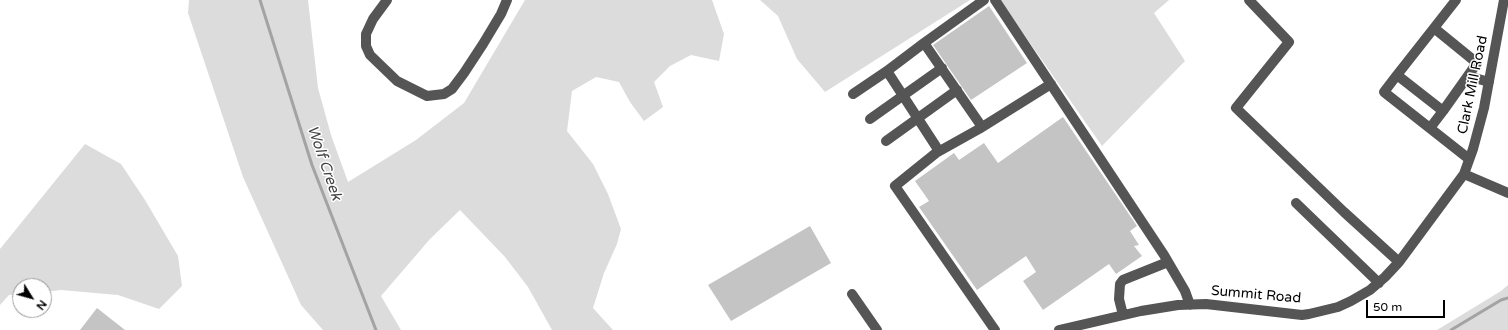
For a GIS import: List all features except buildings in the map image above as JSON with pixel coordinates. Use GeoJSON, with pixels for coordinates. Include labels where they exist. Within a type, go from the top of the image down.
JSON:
{"type":"FeatureCollection","features":[{"type":"Feature","properties":{"kind":"street"},"geometry":{"type":"LineString","coordinates":[[387,0],[373,19],[366,34],[366,46],[370,56],[397,81],[428,96],[444,94],[452,89],[483,44],[501,14],[507,0]]}},
{"type":"Feature","properties":{"kind":"street"},"geometry":{"type":"LineString","coordinates":[[853,94],[984,0]]}},
{"type":"Feature","properties":{"kind":"street"},"geometry":{"type":"LineString","coordinates":[[996,0],[1168,262],[1185,291],[1190,305]]}},
{"type":"Feature","properties":{"kind":"street"},"geometry":{"type":"LineString","coordinates":[[1249,0],[1289,42],[1236,108],[1398,262]]}},
{"type":"Feature","properties":{"kind":"street"},"geometry":{"type":"LineString","coordinates":[[1456,0],[1384,92],[1469,160]]}},
{"type":"Feature","properties":{"kind":"street","name":"Clark Mill Road"},"geometry":{"type":"LineString","coordinates":[[1464,174],[1484,108],[1504,0]]}},
{"type":"Feature","properties":{"kind":"street"},"geometry":{"type":"LineString","coordinates":[[1430,128],[1478,63],[1434,28]]}},
{"type":"Feature","properties":{"kind":"street"},"geometry":{"type":"LineString","coordinates":[[924,42],[982,127]]}},
{"type":"Feature","properties":{"kind":"street"},"geometry":{"type":"LineString","coordinates":[[870,119],[942,68]]}},
{"type":"Feature","properties":{"kind":"street"},"geometry":{"type":"LineString","coordinates":[[887,71],[939,151]]}},
{"type":"Feature","properties":{"kind":"street"},"geometry":{"type":"LineString","coordinates":[[1397,75],[1443,110]]}},
{"type":"Feature","properties":{"kind":"street"},"geometry":{"type":"LineString","coordinates":[[1468,76],[1489,82]]}},
{"type":"Feature","properties":{"kind":"street"},"geometry":{"type":"LineString","coordinates":[[995,330],[895,186],[939,151],[982,127],[1051,84]]}},
{"type":"Feature","properties":{"kind":"street"},"geometry":{"type":"LineString","coordinates":[[886,141],[957,90]]}},
{"type":"Feature","properties":{"kind":"street"},"geometry":{"type":"LineString","coordinates":[[1464,174],[1508,193]]}},
{"type":"Feature","properties":{"kind":"street","name":"Summit Road"},"geometry":{"type":"LineString","coordinates":[[1059,330],[1122,315],[1159,308],[1190,305],[1212,305],[1302,315],[1331,309],[1351,301],[1370,290],[1378,283],[1398,262],[1464,174]]}},
{"type":"Feature","properties":{"kind":"street"},"geometry":{"type":"LineString","coordinates":[[1296,203],[1378,283]]}},
{"type":"Feature","properties":{"kind":"street"},"geometry":{"type":"LineString","coordinates":[[1122,315],[1119,299],[1120,284],[1123,280],[1168,262]]}},
{"type":"Feature","properties":{"kind":"street"},"geometry":{"type":"LineString","coordinates":[[852,294],[877,330]]}},
{"type":"Feature","properties":{"kind":"shaded area"},"geometry":{"type":"Polygon","coordinates":[[[189,0],[308,0],[318,88],[331,135],[348,182],[416,140],[464,103],[525,0],[712,0],[724,34],[719,61],[691,55],[670,66],[654,82],[663,107],[644,121],[630,102],[619,82],[596,77],[572,91],[567,131],[593,164],[608,194],[621,229],[617,244],[604,273],[593,308],[613,330],[552,330],[528,287],[505,257],[460,210],[430,239],[381,296],[401,330],[323,330],[301,305],[243,177],[188,13],[189,0]]]}},
{"type":"Feature","properties":{"kind":"shaded area"},"geometry":{"type":"Polygon","coordinates":[[[760,0],[970,0],[825,92],[797,59],[778,16],[760,0]]]}},
{"type":"Feature","properties":{"kind":"shaded area"},"geometry":{"type":"Polygon","coordinates":[[[1000,0],[1169,0],[1154,13],[1185,61],[1102,146],[1000,0]]]}},
{"type":"Feature","properties":{"kind":"shaded area"},"geometry":{"type":"Polygon","coordinates":[[[85,144],[121,164],[145,200],[178,256],[182,286],[159,309],[118,295],[61,290],[52,291],[52,278],[12,278],[12,295],[9,295],[0,305],[0,249],[85,144]]]}},
{"type":"Feature","properties":{"kind":"shaded area"},"geometry":{"type":"Polygon","coordinates":[[[1508,285],[1508,330],[1437,330],[1501,291],[1508,285]]]}},
{"type":"Feature","properties":{"kind":"waterway","name":"Wolf Creek"},"geometry":{"type":"LineString","coordinates":[[260,0],[312,165],[376,330]]}},
{"type":"Feature","properties":{"kind":"waterway","name":"Wolf Creek"},"geometry":{"type":"LineString","coordinates":[[1451,330],[1501,300],[1508,298]]}}]}
